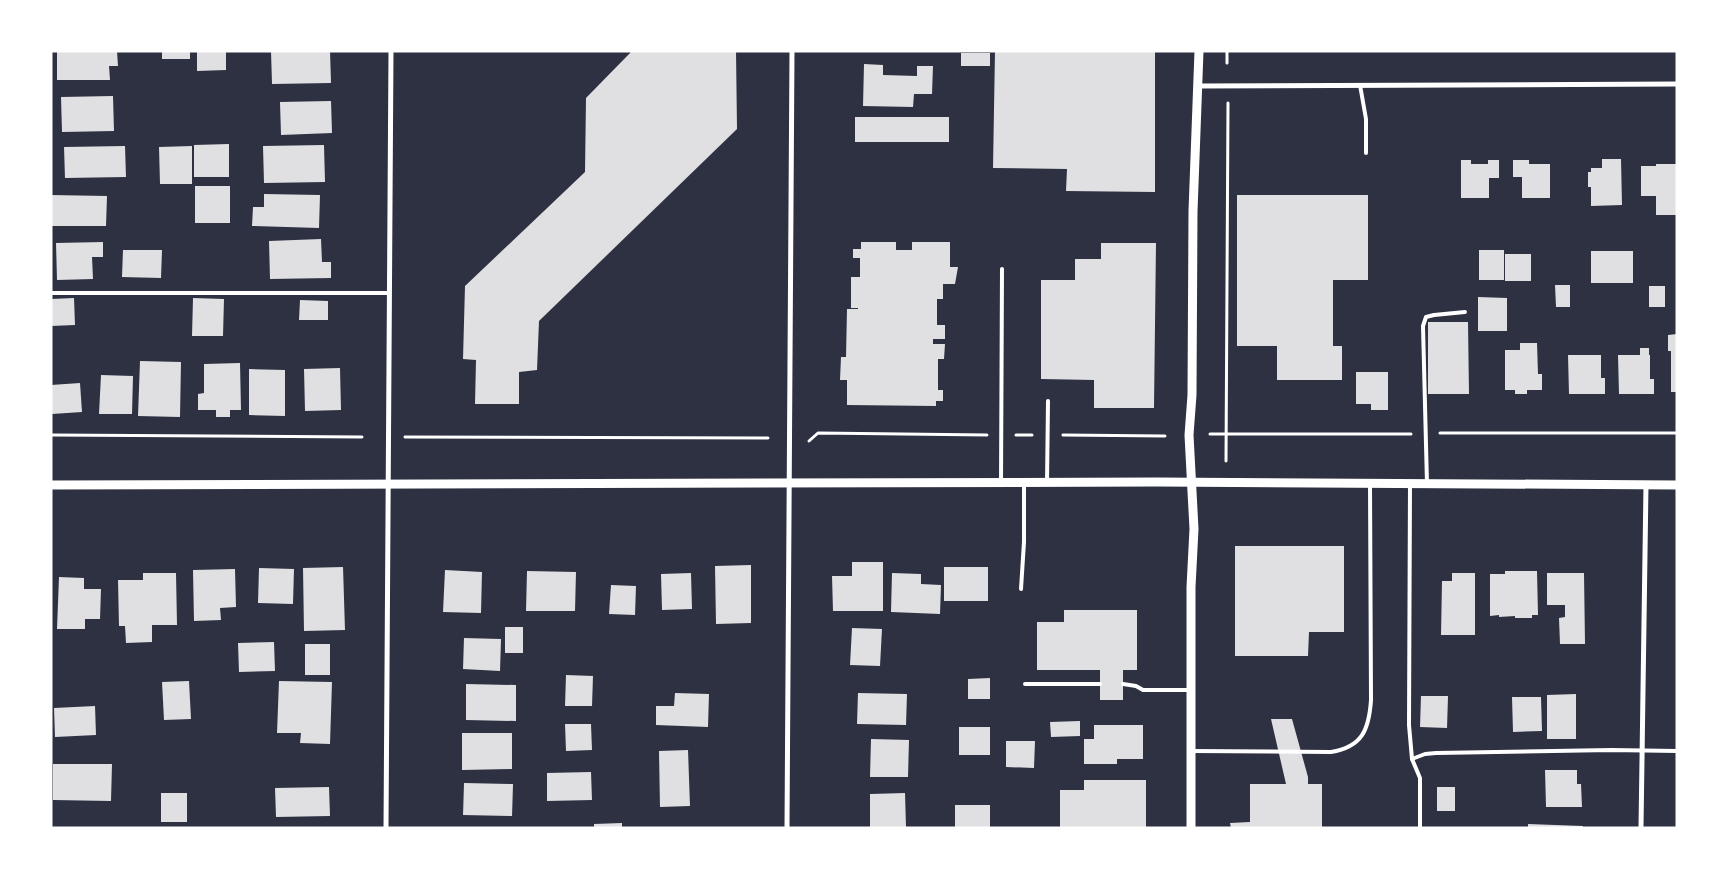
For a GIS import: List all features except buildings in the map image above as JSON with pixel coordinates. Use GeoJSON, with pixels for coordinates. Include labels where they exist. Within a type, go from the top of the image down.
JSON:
{"type":"FeatureCollection","features":[{"type":"Feature","properties":{"kind":"street"},"geometry":{"type":"LineString","coordinates":[[386,828],[391,51]]}},
{"type":"Feature","properties":{"kind":"street"},"geometry":{"type":"LineString","coordinates":[[787,828],[792,51]]}},
{"type":"Feature","properties":{"kind":"street"},"geometry":{"type":"LineString","coordinates":[[1191,828],[1191,587],[1194,529],[1193,483],[1188,435],[1192,395],[1193,211],[1199,51]]}},
{"type":"Feature","properties":{"kind":"street"},"geometry":{"type":"LineString","coordinates":[[1199,86],[1677,84]]}},
{"type":"Feature","properties":{"kind":"street"},"geometry":{"type":"LineString","coordinates":[[51,485],[1002,483],[1677,485]]}},
{"type":"Feature","properties":{"kind":"street"},"geometry":{"type":"LineString","coordinates":[[1641,828],[1646,485]]}},
{"type":"Feature","properties":{"kind":"lane"},"geometry":{"type":"LineString","coordinates":[[1360,85],[1366,119],[1366,153]]}},
{"type":"Feature","properties":{"kind":"lane"},"geometry":{"type":"LineString","coordinates":[[1002,270],[1002,483]]}},
{"type":"Feature","properties":{"kind":"lane"},"geometry":{"type":"LineString","coordinates":[[51,293],[389,293]]}},
{"type":"Feature","properties":{"kind":"lane"},"geometry":{"type":"LineString","coordinates":[[1427,484],[1423,326],[1426,317],[1465,312]]}},
{"type":"Feature","properties":{"kind":"lane"},"geometry":{"type":"LineString","coordinates":[[1046,483],[1048,401]]}},
{"type":"Feature","properties":{"kind":"lane"},"geometry":{"type":"LineString","coordinates":[[1021,589],[1024,542],[1024,483]]}},
{"type":"Feature","properties":{"kind":"lane"},"geometry":{"type":"LineString","coordinates":[[1191,751],[1330,752],[1345,749],[1359,740],[1367,724],[1371,700],[1370,484]]}},
{"type":"Feature","properties":{"kind":"lane"},"geometry":{"type":"LineString","coordinates":[[1410,484],[1409,725],[1412,759],[1420,778],[1420,828]]}},
{"type":"Feature","properties":{"kind":"lane"},"geometry":{"type":"LineString","coordinates":[[1025,684],[1100,684]]}},
{"type":"Feature","properties":{"kind":"lane"},"geometry":{"type":"LineString","coordinates":[[1123,684],[1136,686],[1143,690],[1191,690]]}},
{"type":"Feature","properties":{"kind":"lane"},"geometry":{"type":"LineString","coordinates":[[1412,759],[1425,754],[1436,753],[1677,751]]}},
{"type":"Feature","properties":{"kind":"path"},"geometry":{"type":"LineString","coordinates":[[1227,51],[1227,63]]}},
{"type":"Feature","properties":{"kind":"path"},"geometry":{"type":"LineString","coordinates":[[1226,461],[1228,103]]}},
{"type":"Feature","properties":{"kind":"path"},"geometry":{"type":"LineString","coordinates":[[51,436],[362,437]]}},
{"type":"Feature","properties":{"kind":"path"},"geometry":{"type":"LineString","coordinates":[[405,437],[768,438]]}}]}
